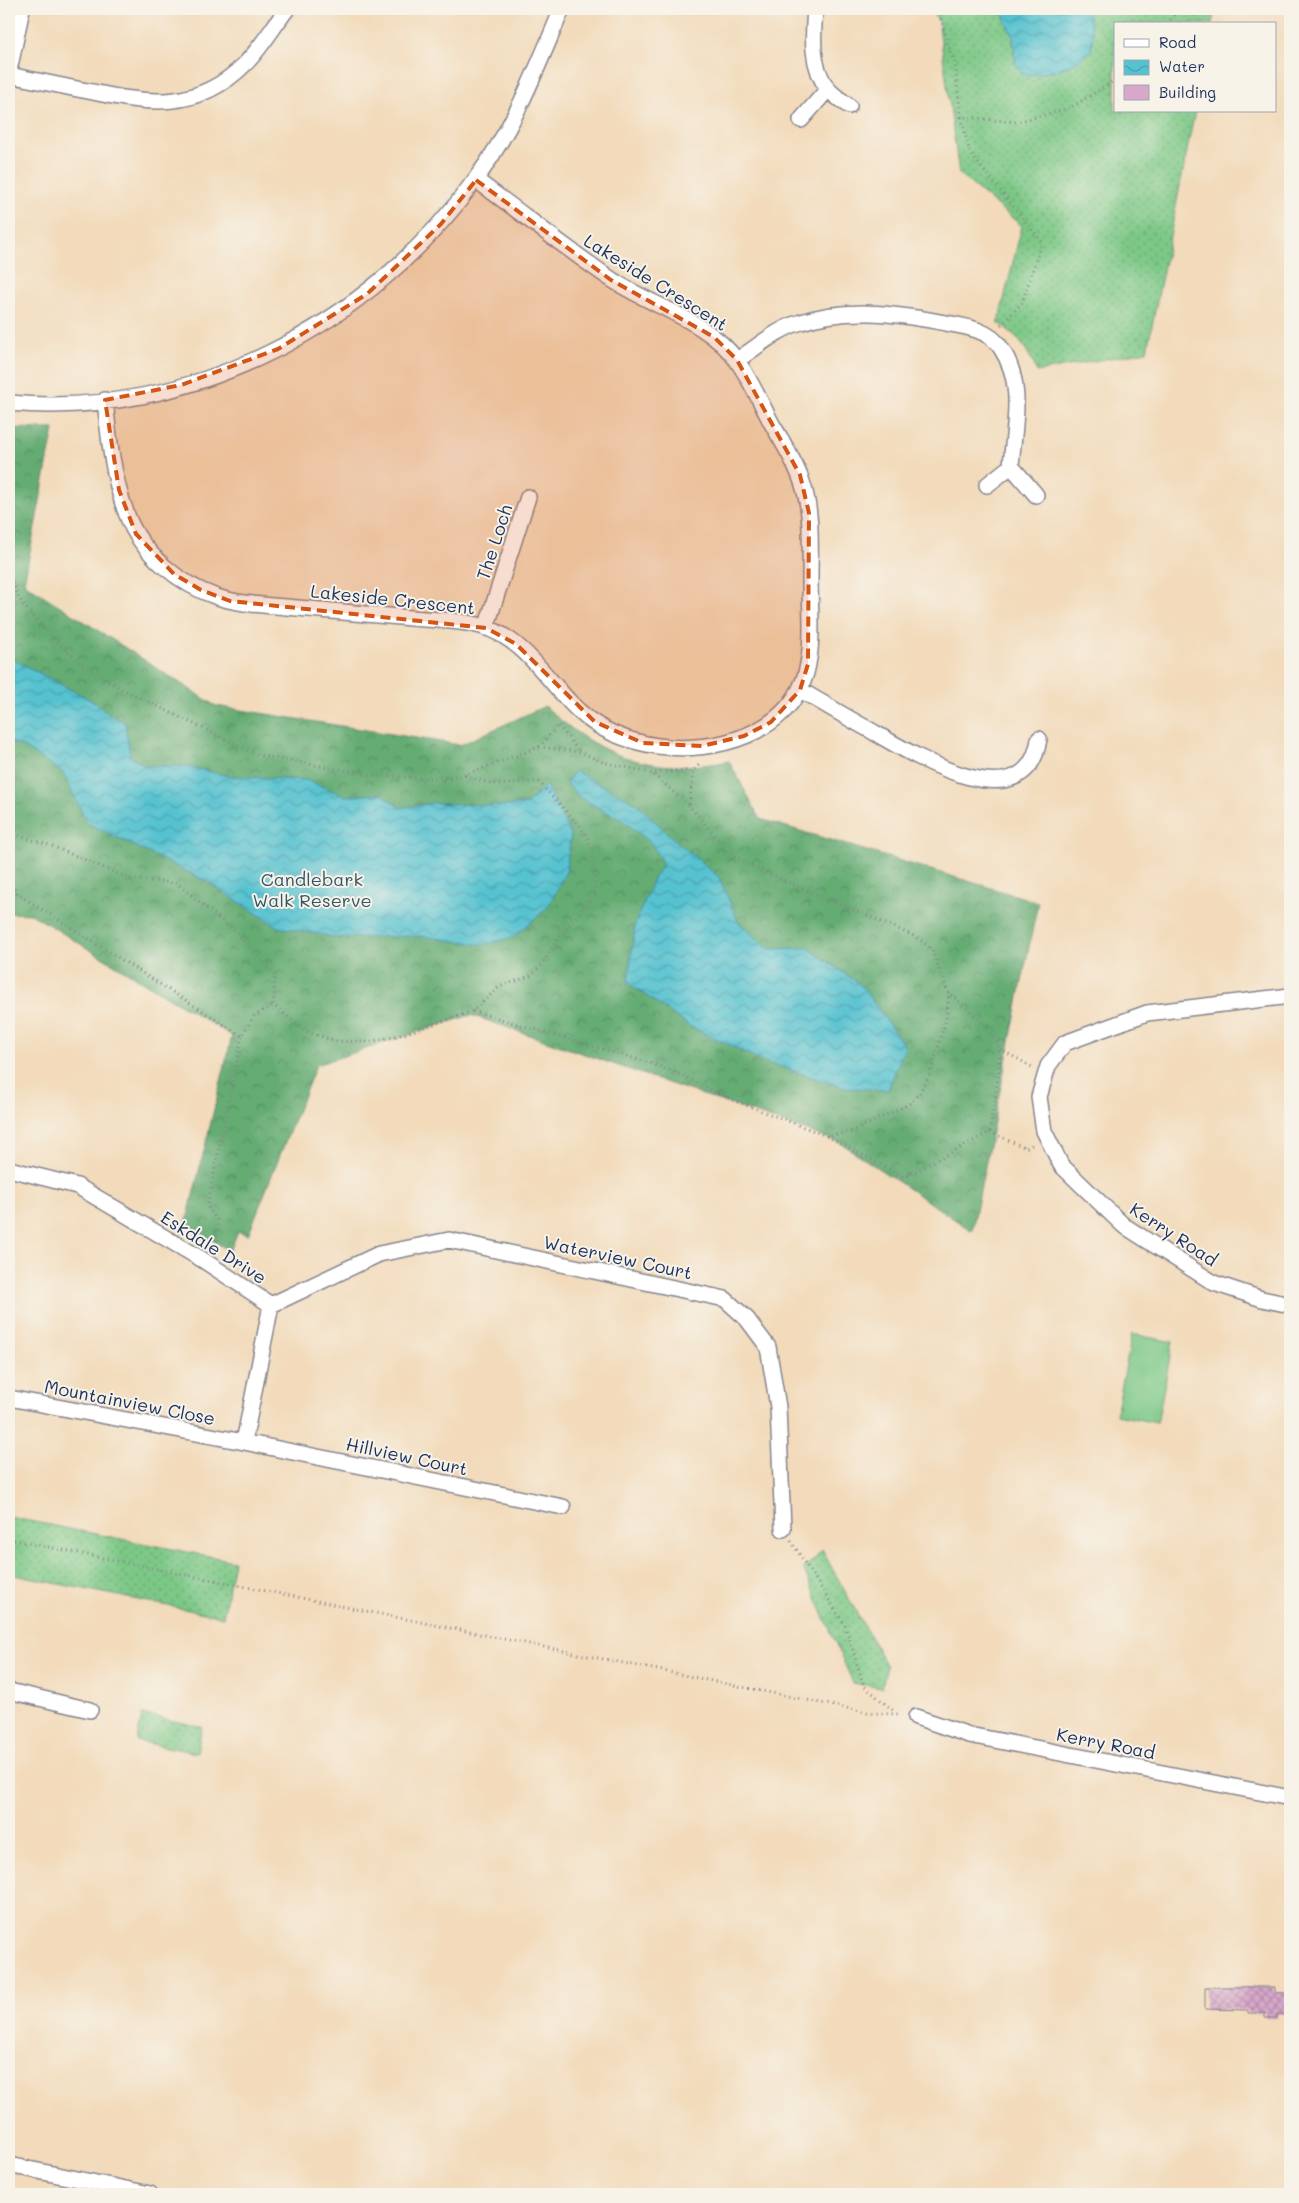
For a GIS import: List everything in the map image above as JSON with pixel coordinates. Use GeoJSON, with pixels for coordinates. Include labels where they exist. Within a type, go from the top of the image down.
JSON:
{"type":"FeatureCollection","features":[{"type":"Feature","properties":{"kind":"street"},"geometry":{"type":"LineString","coordinates":[[22,9],[9,73],[142,102],[169,101],[187,97],[212,87],[235,72],[255,53],[286,9]]}},
{"type":"Feature","properties":{"kind":"street"},"geometry":{"type":"LineString","coordinates":[[9,403],[44,404],[105,400],[156,392],[214,375],[254,360],[309,332],[367,294],[394,271],[442,224],[476,180],[511,123],[562,9]]}},
{"type":"Feature","properties":{"kind":"street"},"geometry":{"type":"LineString","coordinates":[[815,9],[812,41],[819,70],[828,89],[849,106]]}},
{"type":"Feature","properties":{"kind":"street"},"geometry":{"type":"LineString","coordinates":[[801,120],[828,89]]}},
{"type":"Feature","properties":{"kind":"street","name":"Lakeside Crescent"},"geometry":{"type":"LineString","coordinates":[[105,400],[113,462],[127,518],[147,549],[187,583],[216,596],[246,604],[437,620],[486,628],[516,644],[580,712],[610,731],[626,738],[660,746],[681,748],[715,744],[744,736],[771,722],[792,702],[800,690],[810,651],[810,526],[806,494],[800,475],[737,360],[714,337],[611,280],[476,180]]}},
{"type":"Feature","properties":{"kind":"street"},"geometry":{"type":"LineString","coordinates":[[737,360],[796,324],[842,314],[896,314],[974,328],[991,337],[1001,347],[1011,368],[1017,387],[1011,466],[1036,495]]}},
{"type":"Feature","properties":{"kind":"street"},"geometry":{"type":"LineString","coordinates":[[987,485],[1011,466]]}},
{"type":"Feature","properties":{"kind":"street","name":"The Loch"},"geometry":{"type":"LineString","coordinates":[[486,628],[528,497]]}},
{"type":"Feature","properties":{"kind":"street"},"geometry":{"type":"LineString","coordinates":[[800,690],[908,752],[952,773],[967,777],[1005,778],[1021,774],[1032,763],[1039,740]]}},
{"type":"Feature","properties":{"kind":"street","name":"Kerry Road"},"geometry":{"type":"LineString","coordinates":[[1290,996],[1147,1013],[1065,1043],[1048,1066],[1039,1097],[1044,1131],[1061,1165],[1123,1225],[1214,1283],[1262,1299],[1290,1305]]}},
{"type":"Feature","properties":{"kind":"street","name":"Eskdale Drive"},"geometry":{"type":"LineString","coordinates":[[9,1169],[77,1186],[203,1260],[271,1305],[244,1442]]}},
{"type":"Feature","properties":{"kind":"street","name":"Waterview Court"},"geometry":{"type":"LineString","coordinates":[[271,1305],[379,1254],[448,1240],[725,1299],[747,1319],[768,1347],[778,1407],[783,1529]]}},
{"type":"Feature","properties":{"kind":"street","name":"Mountainview Close"},"geometry":{"type":"LineString","coordinates":[[9,1398],[244,1442]]}},
{"type":"Feature","properties":{"kind":"street","name":"Hillview Court"},"geometry":{"type":"LineString","coordinates":[[244,1442],[563,1507]]}},
{"type":"Feature","properties":{"kind":"street"},"geometry":{"type":"LineString","coordinates":[[9,1691],[90,1710]]}},
{"type":"Feature","properties":{"kind":"street","name":"Kerry Road"},"geometry":{"type":"LineString","coordinates":[[916,1717],[969,1735],[1290,1798]]}},
{"type":"Feature","properties":{"kind":"street"},"geometry":{"type":"LineString","coordinates":[[9,2165],[150,2194]]}},
{"type":"Feature","properties":{"kind":"path"},"geometry":{"type":"LineString","coordinates":[[938,9],[955,67],[961,117],[970,153],[1042,242],[1022,303],[991,337]]}},
{"type":"Feature","properties":{"kind":"path"},"geometry":{"type":"LineString","coordinates":[[1169,22],[1177,9]]}},
{"type":"Feature","properties":{"kind":"path"},"geometry":{"type":"LineString","coordinates":[[961,117],[1017,122],[1070,108],[1114,81]]}},
{"type":"Feature","properties":{"kind":"path"},"geometry":{"type":"LineString","coordinates":[[9,573],[18,597],[31,614],[57,642],[85,667],[120,688],[258,755],[341,771],[428,778],[465,775],[539,747],[580,752],[603,762],[651,773],[694,770],[714,752],[715,744]]}},
{"type":"Feature","properties":{"kind":"path"},"geometry":{"type":"LineString","coordinates":[[539,747],[558,725],[580,752]]}},
{"type":"Feature","properties":{"kind":"path"},"geometry":{"type":"LineString","coordinates":[[688,804],[694,770]]}},
{"type":"Feature","properties":{"kind":"path"},"geometry":{"type":"LineString","coordinates":[[651,773],[688,804],[730,854],[748,865],[916,937],[931,948],[949,994],[938,1054],[919,1094],[909,1104],[881,1120],[853,1131],[827,1136]]}},
{"type":"Feature","properties":{"kind":"path"},"geometry":{"type":"LineString","coordinates":[[273,1005],[310,1033],[337,1041],[369,1042],[404,1034],[473,1011],[499,987],[530,976],[542,965],[558,940],[592,897],[595,880],[591,847],[580,826],[555,802],[548,790],[538,781],[504,785],[488,784],[465,775]]}},
{"type":"Feature","properties":{"kind":"path"},"geometry":{"type":"LineString","coordinates":[[9,833],[49,846],[132,879],[177,883],[238,934],[275,975],[273,1005]]}},
{"type":"Feature","properties":{"kind":"path"},"geometry":{"type":"LineString","coordinates":[[9,880],[16,893],[242,1036]]}},
{"type":"Feature","properties":{"kind":"path"},"geometry":{"type":"LineString","coordinates":[[949,994],[968,1008],[989,1032],[1000,1049],[1023,1060],[1045,1077]]}},
{"type":"Feature","properties":{"kind":"path"},"geometry":{"type":"LineString","coordinates":[[203,1260],[217,1244],[217,1220],[207,1206],[242,1036],[254,1016],[273,1005]]}},
{"type":"Feature","properties":{"kind":"path"},"geometry":{"type":"LineString","coordinates":[[473,1011],[660,1066],[733,1100],[827,1136],[904,1177],[990,1132]]}},
{"type":"Feature","properties":{"kind":"path"},"geometry":{"type":"LineString","coordinates":[[990,1132],[1000,1049]]}},
{"type":"Feature","properties":{"kind":"path"},"geometry":{"type":"LineString","coordinates":[[990,1132],[1026,1148],[1047,1138]]}},
{"type":"Feature","properties":{"kind":"path"},"geometry":{"type":"LineString","coordinates":[[783,1529],[845,1625],[864,1686],[895,1712]]}},
{"type":"Feature","properties":{"kind":"path"},"geometry":{"type":"LineString","coordinates":[[9,1539],[861,1711],[895,1712],[916,1717]]}},
{"type":"Feature","properties":{"kind":"highlighted area"},"geometry":{"type":"Polygon","coordinates":[[[476,180],[611,280],[714,337],[737,360],[800,475],[809,513],[808,664],[800,690],[771,722],[744,736],[702,746],[643,743],[595,722],[516,644],[486,628],[230,601],[201,590],[174,574],[136,534],[119,490],[105,400],[181,385],[278,349],[367,294],[441,224],[476,180]]]}},
{"type":"Feature","properties":{"kind":"green space"},"geometry":{"type":"Polygon","coordinates":[[[926,9],[1215,9],[1212,22],[1114,22],[1114,112],[1195,112],[1147,351],[1037,372],[1022,344],[998,323],[1022,226],[959,174],[938,19],[926,9]]]}},
{"type":"Feature","properties":{"kind":"green space","name":"Candlebark Walk Reserve"},"geometry":{"type":"Polygon","coordinates":[[[9,428],[54,429],[24,583],[216,706],[460,745],[545,706],[586,739],[630,759],[652,764],[677,766],[729,761],[760,819],[1038,902],[972,1231],[839,1142],[471,1015],[316,1065],[248,1235],[238,1231],[230,1251],[186,1224],[232,1036],[31,914],[9,913],[9,428]]]}},
{"type":"Feature","properties":{"kind":"green space"},"geometry":{"type":"Polygon","coordinates":[[[1132,1334],[1173,1342],[1157,1423],[1116,1415],[1132,1334]]]}},
{"type":"Feature","properties":{"kind":"green space"},"geometry":{"type":"Polygon","coordinates":[[[9,1517],[234,1561],[223,1617],[9,1574],[9,1517]]]}},
{"type":"Feature","properties":{"kind":"green space"},"geometry":{"type":"Polygon","coordinates":[[[822,1550],[887,1667],[882,1688],[853,1683],[803,1568],[815,1559],[822,1550]]]}},
{"type":"Feature","properties":{"kind":"green space"},"geometry":{"type":"Polygon","coordinates":[[[142,1714],[202,1727],[197,1753],[137,1741],[142,1714]]]}},
{"type":"Feature","properties":{"kind":"water"},"geometry":{"type":"Polygon","coordinates":[[[1000,9],[1087,9],[1093,34],[1091,51],[1076,62],[1059,70],[1041,74],[1022,74],[1015,62],[1013,37],[1000,9]]]}},
{"type":"Feature","properties":{"kind":"water"},"geometry":{"type":"Polygon","coordinates":[[[9,657],[96,703],[108,714],[125,722],[130,756],[146,766],[185,766],[228,776],[306,780],[346,796],[382,794],[400,808],[433,803],[504,806],[527,804],[546,785],[571,835],[566,872],[548,907],[514,937],[483,945],[421,936],[339,938],[278,927],[204,880],[87,823],[63,773],[23,747],[9,741],[9,657]]]}},
{"type":"Feature","properties":{"kind":"water"},"geometry":{"type":"Polygon","coordinates":[[[575,771],[636,803],[675,840],[719,877],[739,923],[769,949],[808,948],[861,985],[905,1047],[888,1090],[846,1088],[765,1062],[689,1026],[628,983],[635,924],[653,879],[663,864],[651,843],[622,820],[580,798],[566,782],[575,771]]]}},
{"type":"Feature","properties":{"kind":"building"},"geometry":{"type":"Polygon","coordinates":[[[1205,1987],[1275,1987],[1275,1993],[1290,1993],[1290,2014],[1277,2014],[1277,2018],[1265,2018],[1265,2013],[1248,2013],[1248,2010],[1205,2009],[1205,1987]]]}}]}
